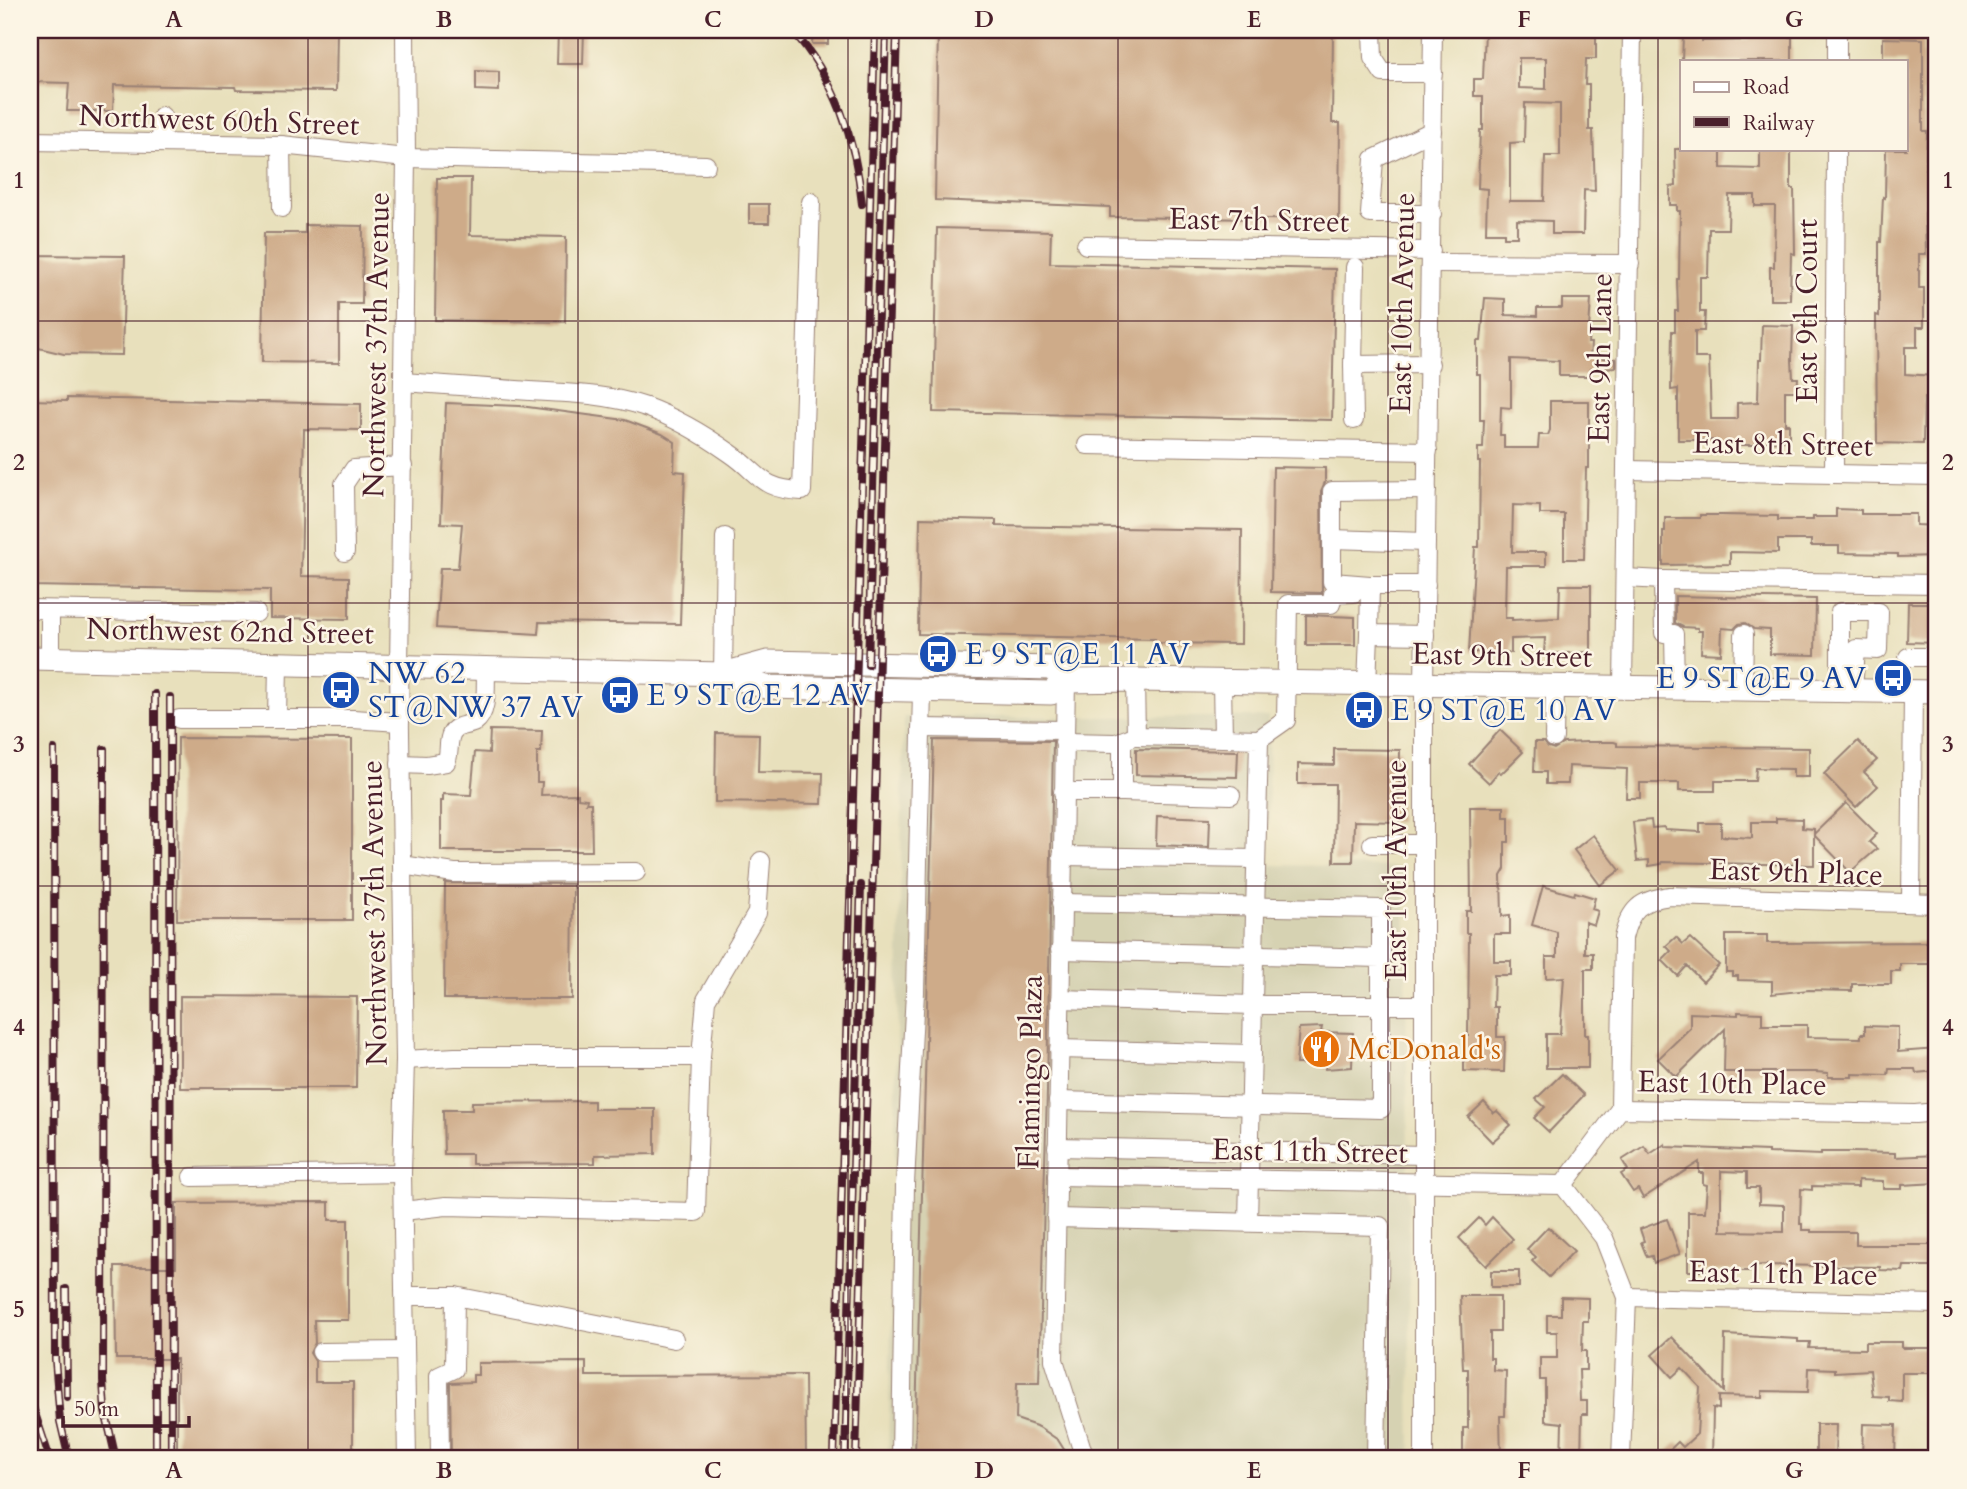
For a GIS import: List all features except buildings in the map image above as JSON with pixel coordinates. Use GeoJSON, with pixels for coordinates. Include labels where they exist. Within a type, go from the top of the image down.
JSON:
{"type":"FeatureCollection","features":[{"type":"Feature","properties":{"kind":"main road","name":"Northwest 62nd Street"},"geometry":{"type":"LineString","coordinates":[[40,658],[723,674],[766,687],[856,689]]}},
{"type":"Feature","properties":{"kind":"main road","name":"Northwest 62nd Street"},"geometry":{"type":"LineString","coordinates":[[723,674],[767,662],[857,665]]}},
{"type":"Feature","properties":{"kind":"main road","name":"East 9th Street"},"geometry":{"type":"LineString","coordinates":[[857,665],[1051,668],[1066,681]]}},
{"type":"Feature","properties":{"kind":"main road","name":"East 9th Street"},"geometry":{"type":"LineString","coordinates":[[856,689],[1051,692],[1066,681],[1135,680],[1937,692]]}},
{"type":"Feature","properties":{"kind":"street","name":"Northwest 37th Avenue"},"geometry":{"type":"LineString","coordinates":[[405,30],[406,158],[399,667],[405,1060],[401,1173],[407,1459]]}},
{"type":"Feature","properties":{"kind":"street"},"geometry":{"type":"LineString","coordinates":[[1372,30],[1373,58],[1383,73],[1433,73]]}},
{"type":"Feature","properties":{"kind":"street","name":"East 10th Avenue"},"geometry":{"type":"LineString","coordinates":[[1424,1459],[1424,685],[1433,30]]}},
{"type":"Feature","properties":{"kind":"street","name":"East 9th Lane"},"geometry":{"type":"LineString","coordinates":[[1623,687],[1632,30]]}},
{"type":"Feature","properties":{"kind":"street"},"geometry":{"type":"LineString","coordinates":[[1837,60],[1838,30]]}},
{"type":"Feature","properties":{"kind":"street"},"geometry":{"type":"LineString","coordinates":[[161,144],[162,116]]}},
{"type":"Feature","properties":{"kind":"street"},"geometry":{"type":"LineString","coordinates":[[1432,131],[1374,159],[1370,214],[1432,214]]}},
{"type":"Feature","properties":{"kind":"street","name":"Northwest 60th Street"},"geometry":{"type":"LineString","coordinates":[[30,141],[281,145],[406,158],[706,165]]}},
{"type":"Feature","properties":{"kind":"street"},"geometry":{"type":"LineString","coordinates":[[281,145],[282,208]]}},
{"type":"Feature","properties":{"kind":"street","name":"East 9th Court"},"geometry":{"type":"LineString","coordinates":[[1834,473],[1836,150]]}},
{"type":"Feature","properties":{"kind":"street"},"geometry":{"type":"LineString","coordinates":[[403,382],[576,393],[624,400],[695,430],[733,455],[767,484],[782,490],[802,491],[811,202]]}},
{"type":"Feature","properties":{"kind":"street","name":"East 7th Street"},"geometry":{"type":"LineString","coordinates":[[1086,245],[1630,264]]}},
{"type":"Feature","properties":{"kind":"street"},"geometry":{"type":"LineString","coordinates":[[1354,420],[1355,267]]}},
{"type":"Feature","properties":{"kind":"street"},"geometry":{"type":"LineString","coordinates":[[1353,365],[1430,364]]}},
{"type":"Feature","properties":{"kind":"street"},"geometry":{"type":"LineString","coordinates":[[1087,445],[1428,451]]}},
{"type":"Feature","properties":{"kind":"street"},"geometry":{"type":"LineString","coordinates":[[345,552],[344,484],[354,469],[403,466]]}},
{"type":"Feature","properties":{"kind":"street","name":"East 8th Street"},"geometry":{"type":"LineString","coordinates":[[1627,470],[1937,475]]}},
{"type":"Feature","properties":{"kind":"street"},"geometry":{"type":"LineString","coordinates":[[1370,589],[1332,582],[1332,491],[1427,491]]}},
{"type":"Feature","properties":{"kind":"street"},"geometry":{"type":"LineString","coordinates":[[723,674],[725,537]]}},
{"type":"Feature","properties":{"kind":"street"},"geometry":{"type":"LineString","coordinates":[[1332,539],[1426,542]]}},
{"type":"Feature","properties":{"kind":"street"},"geometry":{"type":"LineString","coordinates":[[1625,578],[1937,584]]}},
{"type":"Feature","properties":{"kind":"street"},"geometry":{"type":"LineString","coordinates":[[1663,580],[1664,633],[1674,634],[1675,688]]}},
{"type":"Feature","properties":{"kind":"street"},"geometry":{"type":"LineString","coordinates":[[921,728],[1064,736],[1116,743],[1129,738],[1259,739],[1286,720],[1288,604],[1331,604],[1333,594],[1426,584]]}},
{"type":"Feature","properties":{"kind":"street"},"geometry":{"type":"LineString","coordinates":[[1367,684],[1370,589]]}},
{"type":"Feature","properties":{"kind":"street"},"geometry":{"type":"LineString","coordinates":[[1918,590],[1937,590]]}},
{"type":"Feature","properties":{"kind":"street"},"geometry":{"type":"LineString","coordinates":[[30,609],[256,613]]}},
{"type":"Feature","properties":{"kind":"street"},"geometry":{"type":"LineString","coordinates":[[40,658],[50,610]]}},
{"type":"Feature","properties":{"kind":"street"},"geometry":{"type":"LineString","coordinates":[[1369,634],[1425,635]]}},
{"type":"Feature","properties":{"kind":"street"},"geometry":{"type":"LineString","coordinates":[[1743,689],[1744,634]]}},
{"type":"Feature","properties":{"kind":"street"},"geometry":{"type":"LineString","coordinates":[[1908,657],[1937,657]]}},
{"type":"Feature","properties":{"kind":"street"},"geometry":{"type":"LineString","coordinates":[[277,719],[278,664]]}},
{"type":"Feature","properties":{"kind":"street"},"geometry":{"type":"LineString","coordinates":[[400,764],[427,765],[446,762],[449,757],[451,733],[476,721],[483,709],[486,669]]}},
{"type":"Feature","properties":{"kind":"street"},"geometry":{"type":"LineString","coordinates":[[1122,792],[1135,680]]}},
{"type":"Feature","properties":{"kind":"street","name":"Flamingo Plaza"},"geometry":{"type":"LineString","coordinates":[[1066,681],[1054,1360],[1085,1459]]}},
{"type":"Feature","properties":{"kind":"street"},"geometry":{"type":"LineString","coordinates":[[1222,682],[1223,738]]}},
{"type":"Feature","properties":{"kind":"street"},"geometry":{"type":"LineString","coordinates":[[1554,738],[1555,687]]}},
{"type":"Feature","properties":{"kind":"street"},"geometry":{"type":"LineString","coordinates":[[901,1459],[905,1184],[915,992],[922,691]]}},
{"type":"Feature","properties":{"kind":"street"},"geometry":{"type":"LineString","coordinates":[[1911,903],[1913,691]]}},
{"type":"Feature","properties":{"kind":"street"},"geometry":{"type":"LineString","coordinates":[[179,719],[400,722]]}},
{"type":"Feature","properties":{"kind":"street"},"geometry":{"type":"LineString","coordinates":[[1248,1222],[1259,739]]}},
{"type":"Feature","properties":{"kind":"street"},"geometry":{"type":"LineString","coordinates":[[1063,792],[1231,795]]}},
{"type":"Feature","properties":{"kind":"street"},"geometry":{"type":"LineString","coordinates":[[1372,844],[1424,844]]}},
{"type":"Feature","properties":{"kind":"street"},"geometry":{"type":"LineString","coordinates":[[1062,856],[1256,859]]}},
{"type":"Feature","properties":{"kind":"street"},"geometry":{"type":"LineString","coordinates":[[403,1211],[446,1206],[696,1212],[701,1057],[706,1000],[757,913],[761,861]]}},
{"type":"Feature","properties":{"kind":"street"},"geometry":{"type":"LineString","coordinates":[[402,865],[454,873],[636,872]]}},
{"type":"Feature","properties":{"kind":"street","name":"East 9th Place"},"geometry":{"type":"LineString","coordinates":[[1620,1109],[1623,938],[1627,921],[1639,905],[1670,896],[1937,904]]}},
{"type":"Feature","properties":{"kind":"street"},"geometry":{"type":"LineString","coordinates":[[1058,1101],[1381,1109],[1381,909],[1061,903]]}},
{"type":"Feature","properties":{"kind":"street"},"geometry":{"type":"LineString","coordinates":[[1060,950],[1381,957]]}},
{"type":"Feature","properties":{"kind":"street"},"geometry":{"type":"LineString","coordinates":[[1060,999],[1253,1005],[1423,1005]]}},
{"type":"Feature","properties":{"kind":"street"},"geometry":{"type":"LineString","coordinates":[[1059,1049],[1252,1054]]}},
{"type":"Feature","properties":{"kind":"street"},"geometry":{"type":"LineString","coordinates":[[405,1060],[467,1057],[701,1057]]}},
{"type":"Feature","properties":{"kind":"street","name":"East 10th Place"},"geometry":{"type":"LineString","coordinates":[[1563,1185],[1620,1109],[1915,1114],[1937,1112]]}},
{"type":"Feature","properties":{"kind":"street"},"geometry":{"type":"LineString","coordinates":[[1057,1147],[1423,1155]]}},
{"type":"Feature","properties":{"kind":"street"},"geometry":{"type":"LineString","coordinates":[[191,1177],[401,1173]]}},
{"type":"Feature","properties":{"kind":"street","name":"East 11th Street"},"geometry":{"type":"LineString","coordinates":[[1057,1176],[1563,1185]]}},
{"type":"Feature","properties":{"kind":"street"},"geometry":{"type":"LineString","coordinates":[[1563,1185],[1604,1238],[1627,1297],[1620,1459]]}},
{"type":"Feature","properties":{"kind":"street"},"geometry":{"type":"LineString","coordinates":[[1056,1217],[1380,1226],[1376,1459]]}},
{"type":"Feature","properties":{"kind":"street"},"geometry":{"type":"LineString","coordinates":[[405,1296],[456,1296],[674,1339]]}},
{"type":"Feature","properties":{"kind":"street"},"geometry":{"type":"LineString","coordinates":[[440,1459],[439,1376],[454,1369],[456,1296]]}},
{"type":"Feature","properties":{"kind":"street","name":"East 11th Place"},"geometry":{"type":"LineString","coordinates":[[1627,1297],[1937,1304]]}},
{"type":"Feature","properties":{"kind":"street"},"geometry":{"type":"LineString","coordinates":[[321,1352],[405,1351]]}},
{"type":"Feature","properties":{"kind":"shaded area"},"geometry":{"type":"Polygon","coordinates":[[[904,717],[1268,717],[1269,865],[1405,867],[1411,1459],[888,1459],[904,717]]]}},
{"type":"Feature","properties":{"kind":"railway"},"geometry":{"type":"LineString","coordinates":[[792,30],[820,69],[841,111],[855,157],[862,204]]}},
{"type":"Feature","properties":{"kind":"railway"},"geometry":{"type":"LineString","coordinates":[[834,1459],[875,30]]}},
{"type":"Feature","properties":{"kind":"railway"},"geometry":{"type":"LineString","coordinates":[[868,665],[886,30]]}},
{"type":"Feature","properties":{"kind":"railway"},"geometry":{"type":"LineString","coordinates":[[856,1459],[897,30]]}},
{"type":"Feature","properties":{"kind":"railway"},"geometry":{"type":"LineString","coordinates":[[155,694],[156,1459]]}},
{"type":"Feature","properties":{"kind":"railway"},"geometry":{"type":"LineString","coordinates":[[170,697],[171,1459]]}},
{"type":"Feature","properties":{"kind":"railway"},"geometry":{"type":"LineString","coordinates":[[54,749],[55,1359],[60,1421],[69,1459]]}},
{"type":"Feature","properties":{"kind":"railway"},"geometry":{"type":"LineString","coordinates":[[104,749],[103,1381],[105,1411],[116,1459]]}},
{"type":"Feature","properties":{"kind":"railway"},"geometry":{"type":"LineString","coordinates":[[845,1459],[861,885]]}},
{"type":"Feature","properties":{"kind":"railway"},"geometry":{"type":"LineString","coordinates":[[66,1289],[67,1397]]}},
{"type":"Feature","properties":{"kind":"railway"},"geometry":{"type":"LineString","coordinates":[[30,1398],[50,1459]]}},
{"type":"Feature","properties":{"kind":"place","name":"E 9 ST@E 11 AV"},"geometry":{"type":"Point","coordinates":[938,654]}},
{"type":"Feature","properties":{"kind":"place","name":"E 9 ST@E 9 AV"},"geometry":{"type":"Point","coordinates":[1893,678]}},
{"type":"Feature","properties":{"kind":"place","name":"NW 62 ST@NW 37 AV"},"geometry":{"type":"Point","coordinates":[341,690]}},
{"type":"Feature","properties":{"kind":"place","name":"E 9 ST@E 12 AV"},"geometry":{"type":"Point","coordinates":[620,695]}},
{"type":"Feature","properties":{"kind":"place","name":"E 9 ST@E 10 AV"},"geometry":{"type":"Point","coordinates":[1364,710]}},
{"type":"Feature","properties":{"kind":"place","name":"McDonald's"},"geometry":{"type":"Point","coordinates":[1321,1049]}}]}
